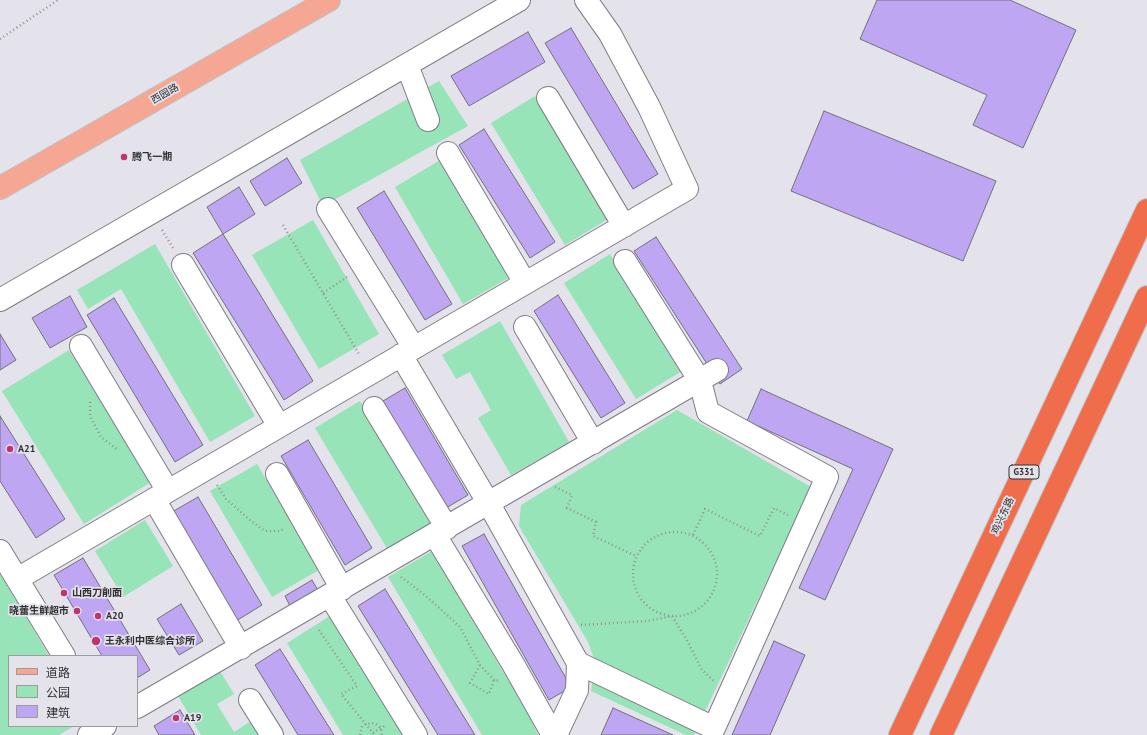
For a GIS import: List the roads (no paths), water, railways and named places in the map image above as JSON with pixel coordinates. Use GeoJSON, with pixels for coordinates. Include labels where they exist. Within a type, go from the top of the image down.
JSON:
{"type":"FeatureCollection","features":[{"type":"Feature","properties":{"kind":"highway","name":"鸡兴东路"},"geometry":{"type":"LineString","coordinates":[[900,735],[1147,210]]}},
{"type":"Feature","properties":{"kind":"highway"},"geometry":{"type":"LineString","coordinates":[[941,735],[1147,297]]}},
{"type":"Feature","properties":{"kind":"main road","name":"西园路"},"geometry":{"type":"LineString","coordinates":[[0,188],[329,0]]}},
{"type":"Feature","properties":{"kind":"street"},"geometry":{"type":"LineString","coordinates":[[0,300],[519,0]]}},
{"type":"Feature","properties":{"kind":"street"},"geometry":{"type":"LineString","coordinates":[[17,579],[687,189],[650,108],[610,34],[586,0]]}},
{"type":"Feature","properties":{"kind":"street"},"geometry":{"type":"LineString","coordinates":[[407,65],[428,120]]}},
{"type":"Feature","properties":{"kind":"street"},"geometry":{"type":"LineString","coordinates":[[548,98],[624,226]]}},
{"type":"Feature","properties":{"kind":"street"},"geometry":{"type":"LineString","coordinates":[[448,153],[525,283]]}},
{"type":"Feature","properties":{"kind":"street"},"geometry":{"type":"LineString","coordinates":[[328,209],[364,266],[489,504],[578,663],[577,690],[556,735]]}},
{"type":"Feature","properties":{"kind":"street"},"geometry":{"type":"LineString","coordinates":[[578,663],[714,728],[827,478],[708,412],[708,375],[625,261]]}},
{"type":"Feature","properties":{"kind":"street"},"geometry":{"type":"LineString","coordinates":[[183,265],[279,426]]}},
{"type":"Feature","properties":{"kind":"street"},"geometry":{"type":"LineString","coordinates":[[525,327],[593,443]]}},
{"type":"Feature","properties":{"kind":"street"},"geometry":{"type":"LineString","coordinates":[[81,346],[161,495],[240,648]]}},
{"type":"Feature","properties":{"kind":"street"},"geometry":{"type":"LineString","coordinates":[[138,706],[489,504],[708,375]]}},
{"type":"Feature","properties":{"kind":"street"},"geometry":{"type":"LineString","coordinates":[[374,408],[553,735]]}},
{"type":"Feature","properties":{"kind":"street"},"geometry":{"type":"LineString","coordinates":[[277,474],[303,521],[336,592],[416,735]]}},
{"type":"Feature","properties":{"kind":"street"},"geometry":{"type":"LineString","coordinates":[[0,551],[63,655]]}},
{"type":"Feature","properties":{"kind":"street"},"geometry":{"type":"LineString","coordinates":[[250,700],[272,735]]}},
{"type":"Feature","properties":{"kind":"street"},"geometry":{"type":"LineString","coordinates":[[90,735],[104,727]]}},
{"type":"Feature","properties":{"kind":"place","name":"腾飞一期"},"geometry":{"type":"Point","coordinates":[124,157]}},
{"type":"Feature","properties":{"kind":"place","name":"A21"},"geometry":{"type":"Point","coordinates":[10,449]}},
{"type":"Feature","properties":{"kind":"place","name":"山西刀削面"},"geometry":{"type":"Point","coordinates":[64,593]}},
{"type":"Feature","properties":{"kind":"place","name":"晓蕾生鲜超市"},"geometry":{"type":"Point","coordinates":[77,611]}},
{"type":"Feature","properties":{"kind":"place","name":"A20"},"geometry":{"type":"Point","coordinates":[98,616]}},
{"type":"Feature","properties":{"kind":"place","name":"王永利中医综合诊所"},"geometry":{"type":"Point","coordinates":[96,641]}},
{"type":"Feature","properties":{"kind":"place","name":"A19"},"geometry":{"type":"Point","coordinates":[176,718]}}]}
